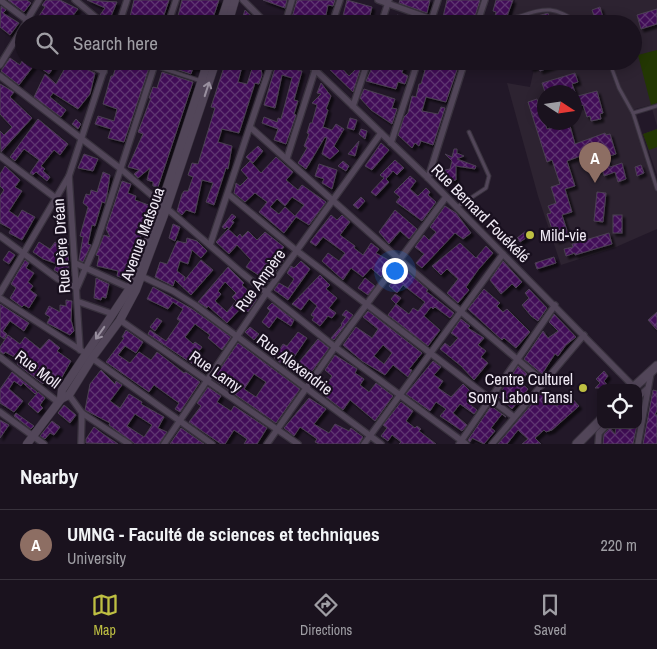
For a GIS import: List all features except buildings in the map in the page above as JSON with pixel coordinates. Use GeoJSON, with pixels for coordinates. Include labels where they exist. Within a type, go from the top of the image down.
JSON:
{"type":"FeatureCollection","features":[{"type":"Feature","properties":{"kind":"main road"},"geometry":{"type":"LineString","coordinates":[[636,384],[654,368]]}},
{"type":"Feature","properties":{"kind":"main road"},"geometry":{"type":"LineString","coordinates":[[577,444],[597,424]]}},
{"type":"Feature","properties":{"kind":"street"},"geometry":{"type":"LineString","coordinates":[[0,0],[18,15]]}},
{"type":"Feature","properties":{"kind":"street"},"geometry":{"type":"LineString","coordinates":[[31,15],[39,0]]}},
{"type":"Feature","properties":{"kind":"street"},"geometry":{"type":"LineString","coordinates":[[76,0],[94,15]]}},
{"type":"Feature","properties":{"kind":"street"},"geometry":{"type":"LineString","coordinates":[[122,15],[127,0]]}},
{"type":"Feature","properties":{"kind":"street"},"geometry":{"type":"LineString","coordinates":[[171,15],[176,0]]}},
{"type":"Feature","properties":{"kind":"street"},"geometry":{"type":"LineString","coordinates":[[223,15],[228,0]]}},
{"type":"Feature","properties":{"kind":"street"},"geometry":{"type":"LineString","coordinates":[[231,15],[235,0]]}},
{"type":"Feature","properties":{"kind":"street"},"geometry":{"type":"LineString","coordinates":[[243,0],[258,15]]}},
{"type":"Feature","properties":{"kind":"street"},"geometry":{"type":"LineString","coordinates":[[288,15],[292,0]]}},
{"type":"Feature","properties":{"kind":"street"},"geometry":{"type":"LineString","coordinates":[[335,15],[340,0]]}},
{"type":"Feature","properties":{"kind":"street"},"geometry":{"type":"LineString","coordinates":[[378,0],[389,2],[418,15]]}},
{"type":"Feature","properties":{"kind":"street"},"geometry":{"type":"LineString","coordinates":[[433,15],[438,0]]}},
{"type":"Feature","properties":{"kind":"street"},"geometry":{"type":"LineString","coordinates":[[480,15],[485,0]]}},
{"type":"Feature","properties":{"kind":"street"},"geometry":{"type":"LineString","coordinates":[[384,15],[389,2]]}},
{"type":"Feature","properties":{"kind":"street"},"geometry":{"type":"LineString","coordinates":[[0,65],[15,42]]}},
{"type":"Feature","properties":{"kind":"street"},"geometry":{"type":"LineString","coordinates":[[100,70],[104,72]]}},
{"type":"Feature","properties":{"kind":"street"},"geometry":{"type":"LineString","coordinates":[[0,236],[58,278],[78,288],[87,269],[154,70]]}},
{"type":"Feature","properties":{"kind":"street","name":"Avenue Matsoua"},"geometry":{"type":"LineString","coordinates":[[26,444],[63,399],[62,390],[86,354],[116,317],[141,276],[165,204],[205,70]]}},
{"type":"Feature","properties":{"kind":"street","name":"Avenue Matsoua"},"geometry":{"type":"LineString","coordinates":[[133,289],[213,70]]}},
{"type":"Feature","properties":{"kind":"street"},"geometry":{"type":"LineString","coordinates":[[210,245],[269,70]]}},
{"type":"Feature","properties":{"kind":"street"},"geometry":{"type":"LineString","coordinates":[[287,158],[315,70]]}},
{"type":"Feature","properties":{"kind":"street","name":"Rue Bernard Fouékélé"},"geometry":{"type":"LineString","coordinates":[[315,70],[428,178],[555,305],[630,384]]}},
{"type":"Feature","properties":{"kind":"street"},"geometry":{"type":"LineString","coordinates":[[353,106],[365,70]]}},
{"type":"Feature","properties":{"kind":"street"},"geometry":{"type":"LineString","coordinates":[[391,143],[415,70]]}},
{"type":"Feature","properties":{"kind":"street"},"geometry":{"type":"LineString","coordinates":[[428,178],[462,70]]}},
{"type":"Feature","properties":{"kind":"street","name":"Rue Père Dréan"},"geometry":{"type":"LineString","coordinates":[[86,354],[78,302],[69,176],[104,72]]}},
{"type":"Feature","properties":{"kind":"street"},"geometry":{"type":"LineString","coordinates":[[0,76],[165,204],[210,245],[267,292],[462,443],[516,359],[555,305]]}},
{"type":"Feature","properties":{"kind":"street"},"geometry":{"type":"LineString","coordinates":[[250,127],[400,260],[544,382]]}},
{"type":"Feature","properties":{"kind":"street","name":"Rue Ampère"},"geometry":{"type":"LineString","coordinates":[[164,444],[267,292],[381,133]]}},
{"type":"Feature","properties":{"kind":"street"},"geometry":{"type":"LineString","coordinates":[[0,156],[57,199]]}},
{"type":"Feature","properties":{"kind":"street"},"geometry":{"type":"LineString","coordinates":[[0,292],[69,176]]}},
{"type":"Feature","properties":{"kind":"street"},"geometry":{"type":"LineString","coordinates":[[228,194],[297,252],[430,351],[514,417]]}},
{"type":"Feature","properties":{"kind":"street"},"geometry":{"type":"LineString","coordinates":[[267,444],[335,346],[368,306],[446,197]]}},
{"type":"Feature","properties":{"kind":"street"},"geometry":{"type":"LineString","coordinates":[[364,444],[398,394],[503,254]]}},
{"type":"Feature","properties":{"kind":"street"},"geometry":{"type":"LineString","coordinates":[[75,263],[133,289]]}},
{"type":"Feature","properties":{"kind":"street","name":"Rue Alexendrie"},"geometry":{"type":"LineString","coordinates":[[141,276],[173,291],[195,305],[380,444]]}},
{"type":"Feature","properties":{"kind":"street"},"geometry":{"type":"LineString","coordinates":[[0,298],[86,354],[212,444]]}},
{"type":"Feature","properties":{"kind":"street","name":"Rue Lamy"},"geometry":{"type":"LineString","coordinates":[[78,302],[116,317],[298,444]]}},
{"type":"Feature","properties":{"kind":"street"},"geometry":{"type":"LineString","coordinates":[[492,444],[584,335]]}},
{"type":"Feature","properties":{"kind":"street","name":"Rue Moll"},"geometry":{"type":"LineString","coordinates":[[0,358],[129,444]]}},
{"type":"Feature","properties":{"kind":"street"},"geometry":{"type":"LineString","coordinates":[[638,444],[648,388],[654,368]]}},
{"type":"Feature","properties":{"kind":"street"},"geometry":{"type":"LineString","coordinates":[[642,393],[648,388]]}},
{"type":"Feature","properties":{"kind":"street"},"geometry":{"type":"LineString","coordinates":[[0,412],[44,444]]}},
{"type":"Feature","properties":{"kind":"street"},"geometry":{"type":"LineString","coordinates":[[81,444],[82,413]]}},
{"type":"Feature","properties":{"kind":"street"},"geometry":{"type":"LineString","coordinates":[[598,444],[599,433],[603,429]]}},
{"type":"Feature","properties":{"kind":"lane"},"geometry":{"type":"LineString","coordinates":[[520,15],[544,8],[554,9],[565,15]]}},
{"type":"Feature","properties":{"kind":"lane"},"geometry":{"type":"LineString","coordinates":[[172,70],[201,81]]}},
{"type":"Feature","properties":{"kind":"lane"},"geometry":{"type":"LineString","coordinates":[[612,70],[619,88],[633,113],[657,189]]}},
{"type":"Feature","properties":{"kind":"lane"},"geometry":{"type":"LineString","coordinates":[[633,113],[657,106]]}},
{"type":"Feature","properties":{"kind":"lane"},"geometry":{"type":"LineString","coordinates":[[456,207],[486,188],[489,183],[489,176],[469,132]]}},
{"type":"Feature","properties":{"kind":"shaded area"},"geometry":{"type":"Polygon","coordinates":[[[515,0],[657,0],[657,126],[651,105],[635,109],[633,113],[657,189],[657,229],[616,247],[561,265],[538,196],[507,83],[530,87],[534,70],[642,70],[642,15],[512,15],[515,0]]]}},
{"type":"Feature","properties":{"kind":"shaded area"},"geometry":{"type":"Polygon","coordinates":[[[657,129],[657,175],[643,134],[657,129]]]}},
{"type":"Feature","properties":{"kind":"green space"},"geometry":{"type":"Polygon","coordinates":[[[657,50],[657,103],[651,105],[642,70],[642,54],[657,50]]]}},
{"type":"Feature","properties":{"kind":"green space"},"geometry":{"type":"Polygon","coordinates":[[[657,129],[657,147],[649,150],[643,134],[657,129]]]}},
{"type":"Feature","properties":{"kind":"place","name":"UMNG - Faculté de sciences et techniques"},"geometry":{"type":"Point","coordinates":[595,183]}},
{"type":"Feature","properties":{"kind":"place","name":"Mild-vie"},"geometry":{"type":"Point","coordinates":[530,235]}},
{"type":"Feature","properties":{"kind":"place","name":"Centre Culturel Sony Labou Tansi"},"geometry":{"type":"Point","coordinates":[583,388]}}]}
